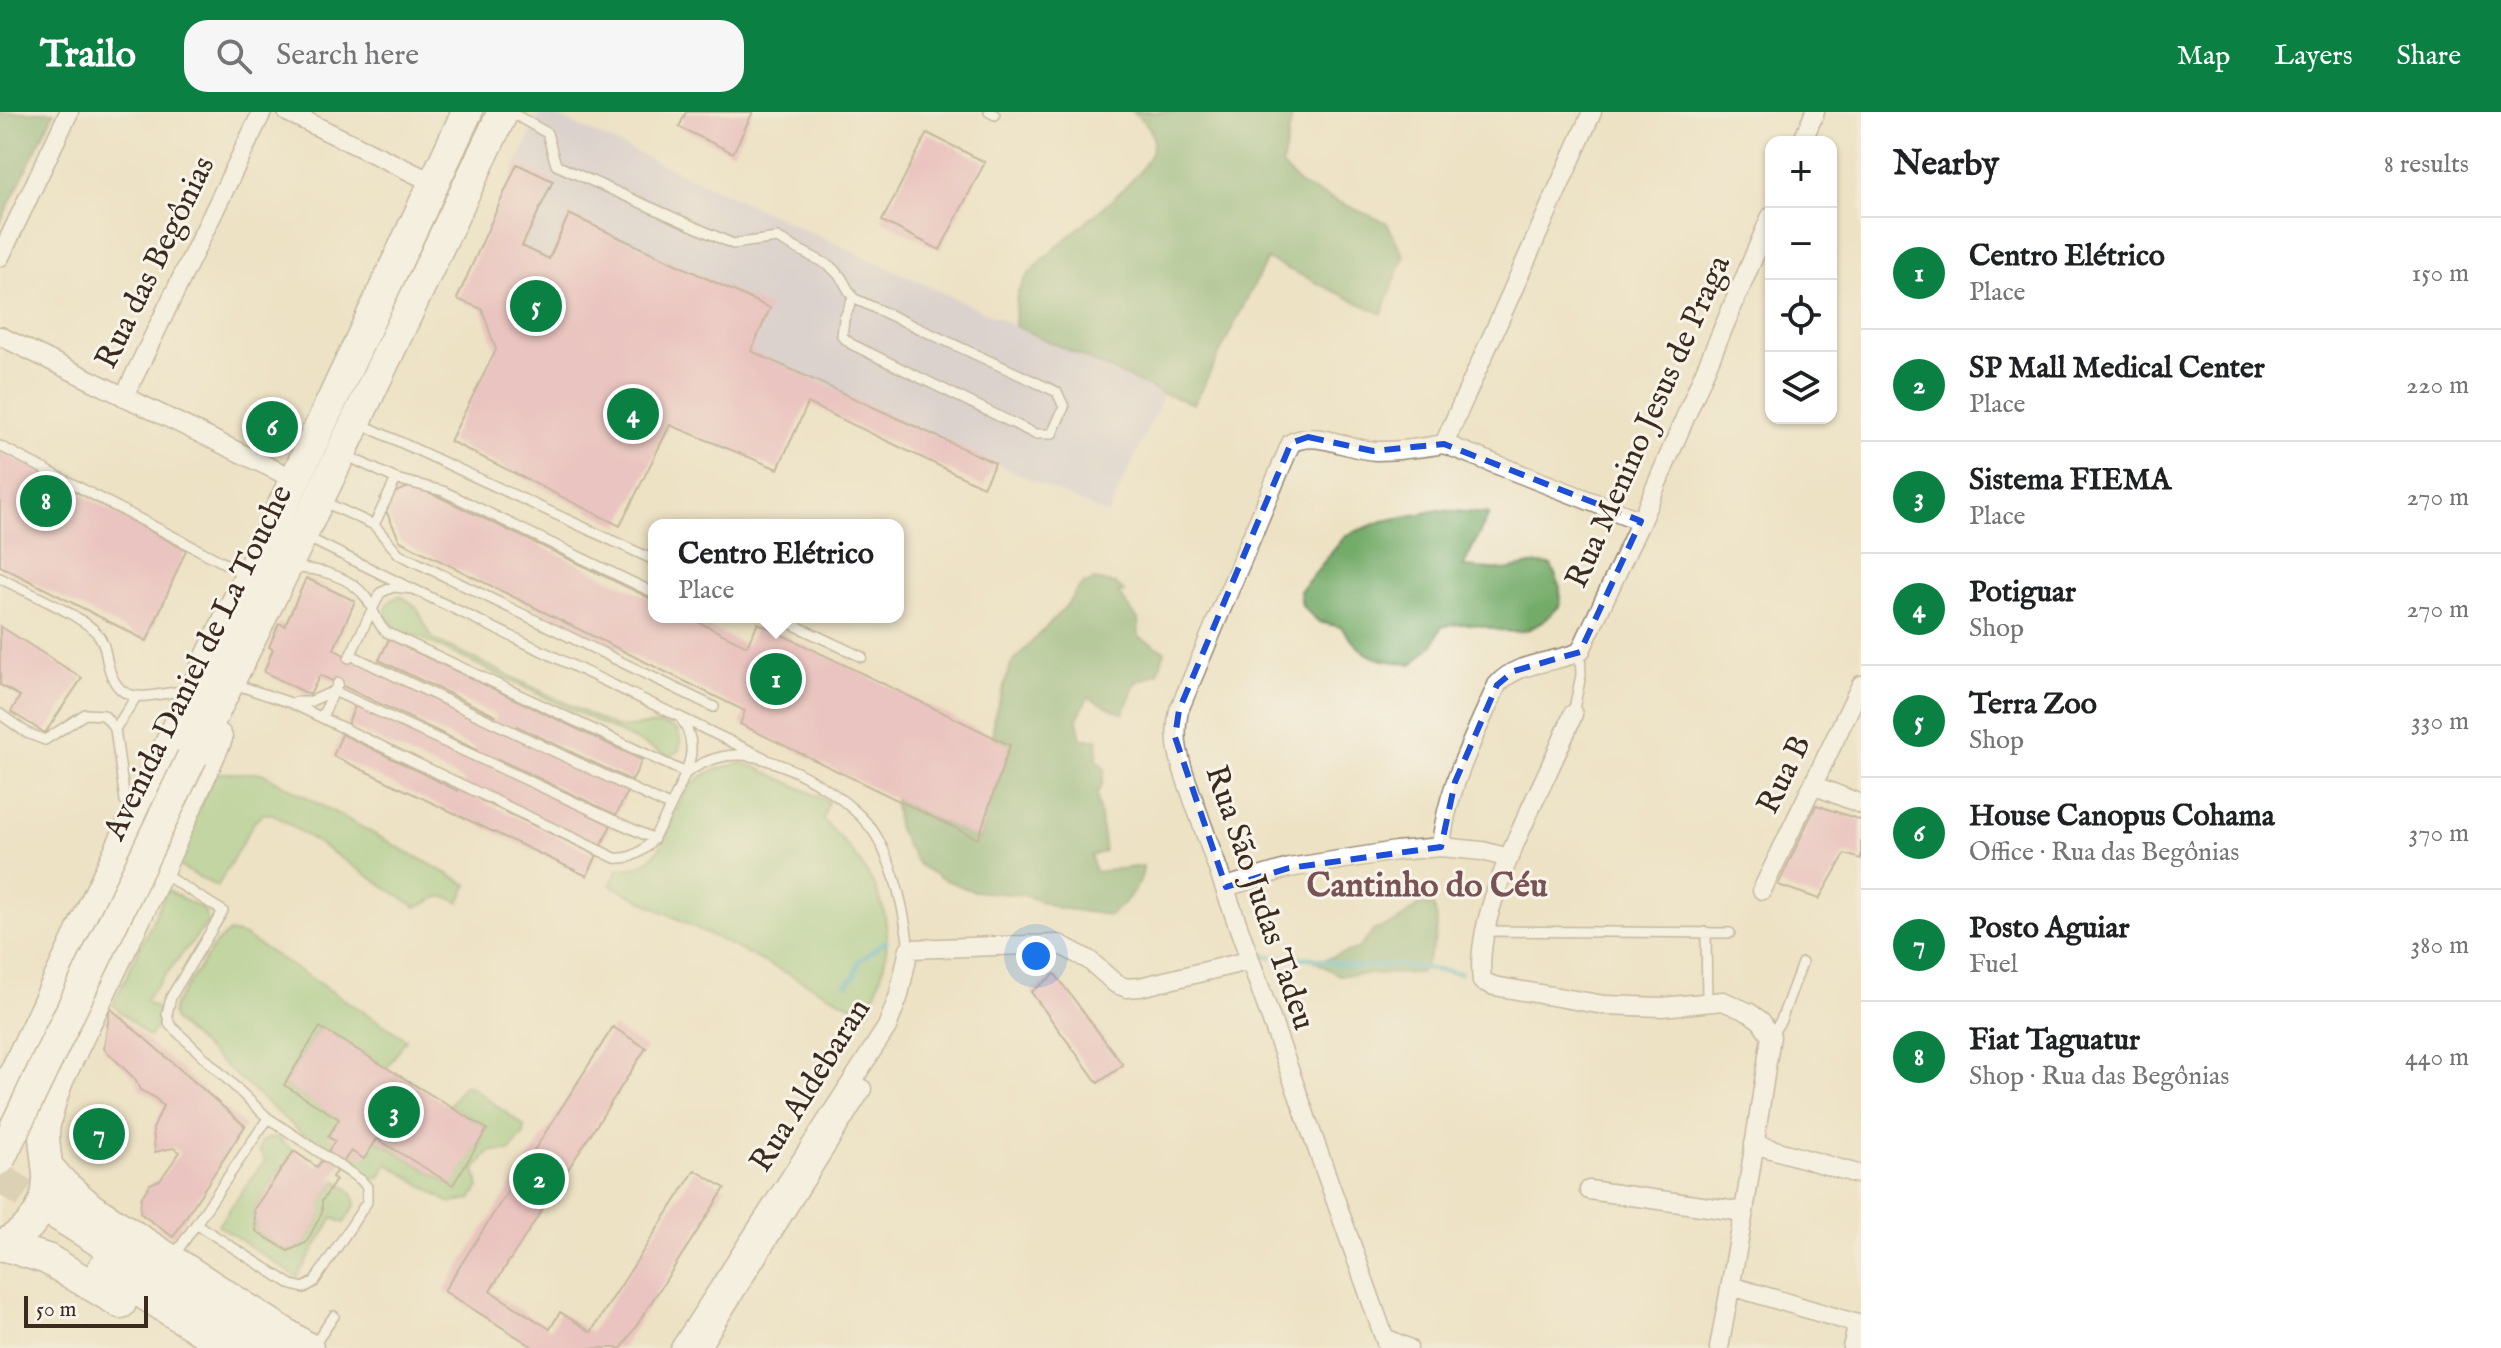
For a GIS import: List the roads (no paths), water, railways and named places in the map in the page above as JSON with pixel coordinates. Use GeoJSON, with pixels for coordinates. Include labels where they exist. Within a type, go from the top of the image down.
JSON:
{"type":"FeatureCollection","features":[{"type":"Feature","properties":{"kind":"main road","name":"Avenida Daniel de La Touche"},"geometry":{"type":"LineString","coordinates":[[0,1159],[182,751],[244,585],[467,112]]}},
{"type":"Feature","properties":{"kind":"main road","name":"Avenida Daniel de La Touche"},"geometry":{"type":"LineString","coordinates":[[0,1104],[182,751],[257,627],[503,112]]}},
{"type":"Feature","properties":{"kind":"main road"},"geometry":{"type":"LineString","coordinates":[[0,1061],[125,801],[244,585]]}},
{"type":"Feature","properties":{"kind":"main road"},"geometry":{"type":"LineString","coordinates":[[1,1246],[29,1227],[39,1214],[45,1198],[44,1134],[47,1110],[58,1080],[201,776],[257,627]]}},
{"type":"Feature","properties":{"kind":"main road"},"geometry":{"type":"LineString","coordinates":[[0,1111],[23,1123],[37,1139],[46,1162],[63,1184],[92,1209],[310,1348]]}},
{"type":"Feature","properties":{"kind":"main road"},"geometry":{"type":"LineString","coordinates":[[229,1348],[50,1222],[269,1348]]}},
{"type":"Feature","properties":{"kind":"main road"},"geometry":{"type":"LineString","coordinates":[[1,1246],[47,1259],[192,1348]]}},
{"type":"Feature","properties":{"kind":"street"},"geometry":{"type":"LineString","coordinates":[[0,257],[69,112]]}},
{"type":"Feature","properties":{"kind":"street","name":"Rua das Begônias"},"geometry":{"type":"LineString","coordinates":[[124,397],[262,112]]}},
{"type":"Feature","properties":{"kind":"street"},"geometry":{"type":"LineString","coordinates":[[287,112],[434,183]]}},
{"type":"Feature","properties":{"kind":"street"},"geometry":{"type":"LineString","coordinates":[[1592,112],[1444,444],[1641,521]]}},
{"type":"Feature","properties":{"kind":"street"},"geometry":{"type":"LineString","coordinates":[[1805,136],[1815,112]]}},
{"type":"Feature","properties":{"kind":"street","name":"Rua Menino Jesus de Praga"},"geometry":{"type":"LineString","coordinates":[[1580,652],[1641,521],[1765,230]]}},
{"type":"Feature","properties":{"kind":"street","name":"Rua das Begônias"},"geometry":{"type":"LineString","coordinates":[[0,336],[294,479]]}},
{"type":"Feature","properties":{"kind":"street","name":"Rua São Judas Tadeu"},"geometry":{"type":"LineString","coordinates":[[1386,1343],[1177,754],[1175,727],[1179,710],[1291,443],[1308,437],[1352,449],[1373,451],[1444,444]]}},
{"type":"Feature","properties":{"kind":"street"},"geometry":{"type":"LineString","coordinates":[[1441,847],[1444,817],[1455,782],[1497,685],[1514,671],[1580,652]]}},
{"type":"Feature","properties":{"kind":"street","name":"Rua B"},"geometry":{"type":"LineString","coordinates":[[1762,890],[1861,685]]}},
{"type":"Feature","properties":{"kind":"street","name":"Rua Menino Jesus de Praga"},"geometry":{"type":"LineString","coordinates":[[1573,714],[1561,747],[1509,858],[1484,931],[1482,981],[1604,1005],[1662,1007],[1723,1001],[1738,1006],[1761,1021],[1771,1036]]}},
{"type":"Feature","properties":{"kind":"street"},"geometry":{"type":"LineString","coordinates":[[1813,785],[1861,804]]}},
{"type":"Feature","properties":{"kind":"street"},"geometry":{"type":"LineString","coordinates":[[1226,887],[1324,861],[1441,847],[1482,851],[1509,858]]}},
{"type":"Feature","properties":{"kind":"street"},"geometry":{"type":"LineString","coordinates":[[909,949],[1059,944],[1089,960],[1116,984],[1127,988],[1248,961]]}},
{"type":"Feature","properties":{"kind":"street","name":"Rua Aldebaran"},"geometry":{"type":"LineString","coordinates":[[680,1348],[887,1027],[899,995],[909,949]]}},
{"type":"Feature","properties":{"kind":"street","name":"Rua Aldebaran"},"geometry":{"type":"LineString","coordinates":[[700,1348],[898,1031],[910,987],[909,949]]}},
{"type":"Feature","properties":{"kind":"street"},"geometry":{"type":"LineString","coordinates":[[1719,1348],[1771,1036]]}},
{"type":"Feature","properties":{"kind":"street"},"geometry":{"type":"LineString","coordinates":[[1754,1144],[1861,1175]]}},
{"type":"Feature","properties":{"kind":"street"},"geometry":{"type":"LineString","coordinates":[[1589,1190],[1744,1212]]}},
{"type":"Feature","properties":{"kind":"street"},"geometry":{"type":"LineString","coordinates":[[1731,1286],[1861,1327],[1856,1348]]}},
{"type":"Feature","properties":{"kind":"street"},"geometry":{"type":"LineString","coordinates":[[1386,1343],[1408,1348]]}},
{"type":"Feature","properties":{"kind":"lane"},"geometry":{"type":"LineString","coordinates":[[510,112],[547,133],[556,165],[733,244],[777,238],[830,266],[841,277],[853,298],[1057,392],[1064,407],[1052,434],[1035,434],[851,344],[842,336],[842,328],[853,298]]}},
{"type":"Feature","properties":{"kind":"lane"},"geometry":{"type":"LineString","coordinates":[[356,422],[648,557]]}},
{"type":"Feature","properties":{"kind":"lane"},"geometry":{"type":"LineString","coordinates":[[0,446],[244,585]]}},
{"type":"Feature","properties":{"kind":"lane"},"geometry":{"type":"LineString","coordinates":[[341,453],[396,479],[443,491],[648,590]]}},
{"type":"Feature","properties":{"kind":"lane"},"geometry":{"type":"LineString","coordinates":[[374,525],[396,479]]}},
{"type":"Feature","properties":{"kind":"lane"},"geometry":{"type":"LineString","coordinates":[[319,499],[374,525],[399,554],[714,707]]}},
{"type":"Feature","properties":{"kind":"lane"},"geometry":{"type":"LineString","coordinates":[[302,535],[838,795],[875,834],[896,880],[909,949]]}},
{"type":"Feature","properties":{"kind":"lane"},"geometry":{"type":"LineString","coordinates":[[286,569],[320,570],[354,586],[386,632],[686,773]]}},
{"type":"Feature","properties":{"kind":"lane"},"geometry":{"type":"LineString","coordinates":[[0,578],[91,627],[105,646],[112,680],[122,692],[136,697],[183,691]]}},
{"type":"Feature","properties":{"kind":"lane"},"geometry":{"type":"LineString","coordinates":[[413,589],[397,586],[386,589],[378,596],[350,657],[669,806]]}},
{"type":"Feature","properties":{"kind":"lane"},"geometry":{"type":"LineString","coordinates":[[790,623],[862,657]]}},
{"type":"Feature","properties":{"kind":"lane","name":"Rua Menino Jesus de Praga"},"geometry":{"type":"LineString","coordinates":[[1573,714],[1581,675],[1580,652]]}},
{"type":"Feature","properties":{"kind":"lane"},"geometry":{"type":"LineString","coordinates":[[237,685],[322,717],[615,858],[636,855],[654,839],[686,773],[691,740],[680,717]]}},
{"type":"Feature","properties":{"kind":"lane"},"geometry":{"type":"LineString","coordinates":[[291,703],[309,702],[336,687]]}},
{"type":"Feature","properties":{"kind":"lane"},"geometry":{"type":"LineString","coordinates":[[336,687],[654,839]]}},
{"type":"Feature","properties":{"kind":"lane"},"geometry":{"type":"LineString","coordinates":[[322,717],[336,687]]}},
{"type":"Feature","properties":{"kind":"lane"},"geometry":{"type":"LineString","coordinates":[[115,729],[136,697]]}},
{"type":"Feature","properties":{"kind":"lane"},"geometry":{"type":"LineString","coordinates":[[0,714],[27,733],[45,740],[77,718],[92,713],[104,715],[115,729],[125,801]]}},
{"type":"Feature","properties":{"kind":"lane"},"geometry":{"type":"LineString","coordinates":[[686,773],[706,761],[726,756],[765,758]]}},
{"type":"Feature","properties":{"kind":"lane"},"geometry":{"type":"LineString","coordinates":[[158,871],[223,911],[171,997],[167,1014],[170,1025],[268,1118],[367,1187],[367,1202],[314,1282],[304,1288],[292,1285],[196,1224]]}},
{"type":"Feature","properties":{"kind":"lane"},"geometry":{"type":"LineString","coordinates":[[1484,931],[1730,933]]}},
{"type":"Feature","properties":{"kind":"lane"},"geometry":{"type":"LineString","coordinates":[[1706,932],[1707,1001]]}},
{"type":"Feature","properties":{"kind":"lane"},"geometry":{"type":"LineString","coordinates":[[1771,1036],[1781,1020],[1802,963]]}},
{"type":"Feature","properties":{"kind":"lane"},"geometry":{"type":"LineString","coordinates":[[170,1260],[268,1118]]}},
{"type":"Feature","properties":{"kind":"lane"},"geometry":{"type":"LineString","coordinates":[[310,1348],[334,1316]]}},
{"type":"Feature","properties":{"kind":"waterway"},"geometry":{"type":"LineString","coordinates":[[847,984],[855,975],[859,961],[886,941]]}},
{"type":"Feature","properties":{"kind":"waterway"},"geometry":{"type":"LineString","coordinates":[[1263,956],[1310,958],[1356,967],[1396,965],[1460,973]]}},
{"type":"Feature","properties":{"kind":"tunnel"},"geometry":{"type":"LineString","coordinates":[[0,1178],[56,1214]]}},
{"type":"Feature","properties":{"kind":"place","name":"Terra Zoo"},"geometry":{"type":"Point","coordinates":[536,306]}},
{"type":"Feature","properties":{"kind":"place","name":"Potiguar"},"geometry":{"type":"Point","coordinates":[633,414]}},
{"type":"Feature","properties":{"kind":"place","name":"House Canopus Cohama"},"geometry":{"type":"Point","coordinates":[272,427]}},
{"type":"Feature","properties":{"kind":"place","name":"Fiat Taguatur"},"geometry":{"type":"Point","coordinates":[46,501]}},
{"type":"Feature","properties":{"kind":"place","name":"Centro Elétrico"},"geometry":{"type":"Point","coordinates":[776,679]}},
{"type":"Feature","properties":{"kind":"place","name":"Sistema FIEMA"},"geometry":{"type":"Point","coordinates":[394,1112]}},
{"type":"Feature","properties":{"kind":"place","name":"Posto Aguiar"},"geometry":{"type":"Point","coordinates":[99,1134]}},
{"type":"Feature","properties":{"kind":"place","name":"SP Mall Medical Center"},"geometry":{"type":"Point","coordinates":[539,1179]}},
{"type":"Feature","properties":{"kind":"district","name":"Cantinho do Céu"},"geometry":{"type":"Point","coordinates":[1427,886]}}]}
